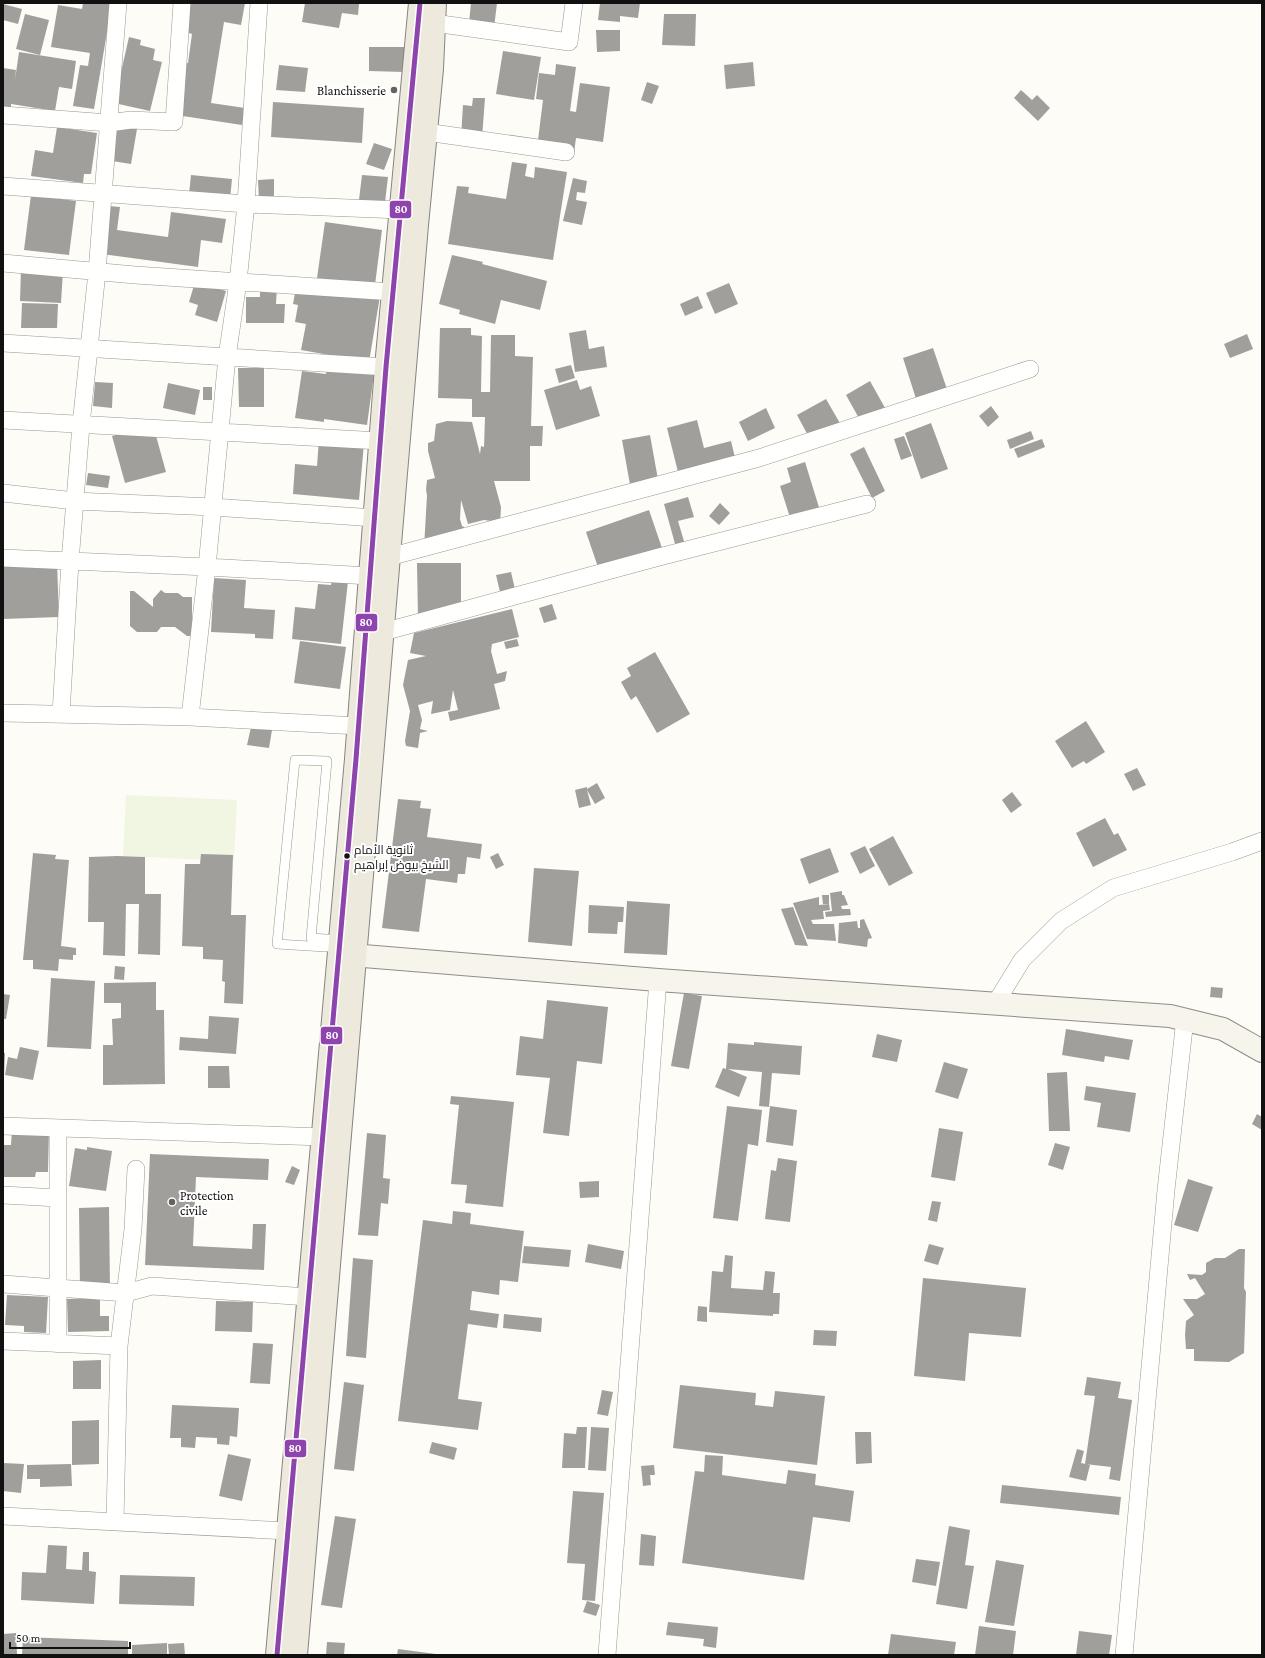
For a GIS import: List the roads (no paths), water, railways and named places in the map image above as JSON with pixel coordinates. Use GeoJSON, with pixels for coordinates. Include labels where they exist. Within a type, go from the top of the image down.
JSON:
{"type":"FeatureCollection","features":[{"type":"Feature","properties":{"kind":"main road"},"geometry":{"type":"LineString","coordinates":[[296,1655],[343,948],[370,576],[386,366],[420,3]]}},
{"type":"Feature","properties":{"kind":"main road"},"geometry":{"type":"LineString","coordinates":[[277,1655],[308,1297],[343,948],[364,860],[432,69],[435,13]]}},
{"type":"Feature","properties":{"kind":"street"},"geometry":{"type":"LineString","coordinates":[[61,714],[70,562],[88,348],[98,272],[118,3]]}},
{"type":"Feature","properties":{"kind":"street"},"geometry":{"type":"LineString","coordinates":[[3,115],[109,123],[131,120],[174,122],[182,3]]}},
{"type":"Feature","properties":{"kind":"street"},"geometry":{"type":"LineString","coordinates":[[190,716],[221,433],[227,357],[238,282],[246,204],[259,3]]}},
{"type":"Feature","properties":{"kind":"street"},"geometry":{"type":"LineString","coordinates":[[435,13],[570,42],[574,3]]}},
{"type":"Feature","properties":{"kind":"street"},"geometry":{"type":"LineString","coordinates":[[426,132],[566,152]]}},
{"type":"Feature","properties":{"kind":"street"},"geometry":{"type":"LineString","coordinates":[[3,186],[246,204],[400,210]]}},
{"type":"Feature","properties":{"kind":"street"},"geometry":{"type":"LineString","coordinates":[[3,263],[98,272],[393,292]]}},
{"type":"Feature","properties":{"kind":"street"},"geometry":{"type":"LineString","coordinates":[[3,343],[386,366]]}},
{"type":"Feature","properties":{"kind":"street"},"geometry":{"type":"LineString","coordinates":[[389,558],[760,458],[1030,369]]}},
{"type":"Feature","properties":{"kind":"street"},"geometry":{"type":"LineString","coordinates":[[3,420],[381,441]]}},
{"type":"Feature","properties":{"kind":"street"},"geometry":{"type":"LineString","coordinates":[[3,494],[75,501],[213,507],[375,518]]}},
{"type":"Feature","properties":{"kind":"street"},"geometry":{"type":"LineString","coordinates":[[383,632],[659,557],[867,504]]}},
{"type":"Feature","properties":{"kind":"street"},"geometry":{"type":"LineString","coordinates":[[3,558],[370,576]]}},
{"type":"Feature","properties":{"kind":"street"},"geometry":{"type":"LineString","coordinates":[[3,713],[190,716],[359,726]]}},
{"type":"Feature","properties":{"kind":"street"},"geometry":{"type":"LineString","coordinates":[[995,1004],[1022,960],[1060,921],[1113,888],[1232,852],[1262,841]]}},
{"type":"Feature","properties":{"kind":"street"},"geometry":{"type":"LineString","coordinates":[[343,948],[658,980],[1170,1016],[1223,1029],[1262,1051]]}},
{"type":"Feature","properties":{"kind":"street"},"geometry":{"type":"LineString","coordinates":[[607,1655],[658,980]]}},
{"type":"Feature","properties":{"kind":"street"},"geometry":{"type":"LineString","coordinates":[[1124,1655],[1166,1190],[1185,1019]]}},
{"type":"Feature","properties":{"kind":"street"},"geometry":{"type":"LineString","coordinates":[[3,1126],[323,1137]]}},
{"type":"Feature","properties":{"kind":"street"},"geometry":{"type":"LineString","coordinates":[[58,1128],[58,1344]]}},
{"type":"Feature","properties":{"kind":"street"},"geometry":{"type":"LineString","coordinates":[[115,1522],[120,1346],[133,1229],[136,1169]]}},
{"type":"Feature","properties":{"kind":"street"},"geometry":{"type":"LineString","coordinates":[[3,1195],[58,1198]]}},
{"type":"Feature","properties":{"kind":"street"},"geometry":{"type":"LineString","coordinates":[[3,1284],[126,1293],[152,1286],[308,1297]]}},
{"type":"Feature","properties":{"kind":"street"},"geometry":{"type":"LineString","coordinates":[[3,1341],[120,1346]]}},
{"type":"Feature","properties":{"kind":"street"},"geometry":{"type":"LineString","coordinates":[[3,1516],[287,1531]]}},
{"type":"Feature","properties":{"kind":"lane"},"geometry":{"type":"LineString","coordinates":[[295,760],[327,761],[311,938],[343,948],[277,944],[295,760]]}},
{"type":"Feature","properties":{"kind":"place","name":"Blanchisserie"},"geometry":{"type":"Point","coordinates":[394,90]}},
{"type":"Feature","properties":{"kind":"place","name":"ثانوية الأمام الشيخ بيوض إبراهيم"},"geometry":{"type":"Point","coordinates":[347,856]}},
{"type":"Feature","properties":{"kind":"place","name":"Protection civile"},"geometry":{"type":"Point","coordinates":[172,1202]}}]}
